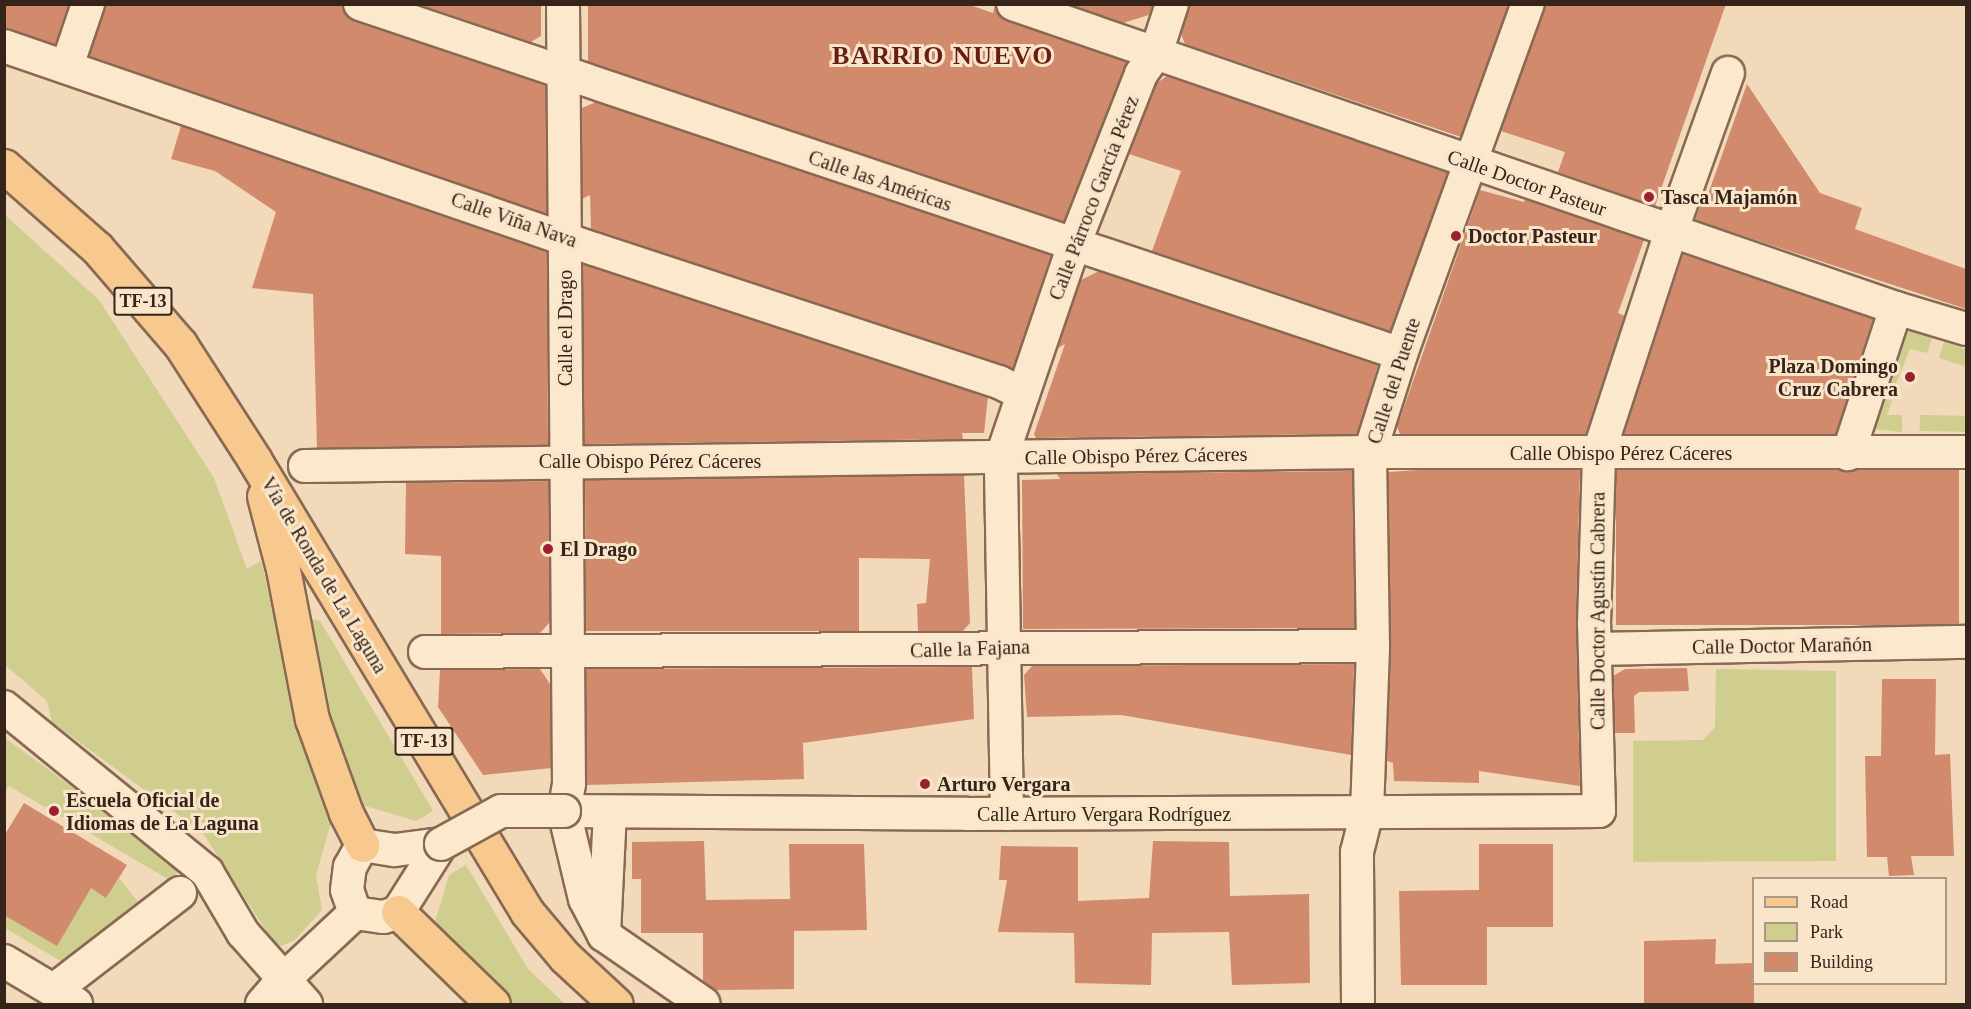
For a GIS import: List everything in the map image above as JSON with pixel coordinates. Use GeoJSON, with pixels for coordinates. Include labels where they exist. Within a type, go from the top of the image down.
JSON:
{"type":"FeatureCollection","features":[{"type":"Feature","properties":{"kind":"main road","name":"Vía de Ronda de La Laguna"},"geometry":{"type":"LineString","coordinates":[[4,166],[97,248],[180,344],[254,459],[527,912],[565,957],[616,1005]]}},
{"type":"Feature","properties":{"kind":"main road"},"geometry":{"type":"LineString","coordinates":[[254,459],[283,569],[312,719],[346,813],[362,845]]}},
{"type":"Feature","properties":{"kind":"main road"},"geometry":{"type":"LineString","coordinates":[[398,912],[494,1005]]}},
{"type":"Feature","properties":{"kind":"street"},"geometry":{"type":"LineString","coordinates":[[67,66],[88,4]]}},
{"type":"Feature","properties":{"kind":"street","name":"Calle las Américas"},"geometry":{"type":"LineString","coordinates":[[360,4],[1073,247],[1401,354]]}},
{"type":"Feature","properties":{"kind":"street","name":"Calle el Drago"},"geometry":{"type":"LineString","coordinates":[[564,4],[565,461],[569,784],[564,811]]}},
{"type":"Feature","properties":{"kind":"street","name":"Calle Doctor Pasteur"},"geometry":{"type":"LineString","coordinates":[[1013,4],[1470,164],[1896,308],[1966,329]]}},
{"type":"Feature","properties":{"kind":"street","name":"Calle Párroco García Pérez"},"geometry":{"type":"LineString","coordinates":[[1007,814],[1001,459],[1073,247],[1141,74],[1156,53],[1172,4]]}},
{"type":"Feature","properties":{"kind":"street","name":"Calle del Puente"},"geometry":{"type":"LineString","coordinates":[[1358,1005],[1357,852],[1366,812],[1373,646],[1370,452],[1401,354],[1528,4]]}},
{"type":"Feature","properties":{"kind":"street","name":"Calle Viña Nava"},"geometry":{"type":"LineString","coordinates":[[4,46],[1023,394]]}},
{"type":"Feature","properties":{"kind":"street","name":"Calle Doctor Agustín Cabrera"},"geometry":{"type":"LineString","coordinates":[[1599,811],[1597,649],[1594,624],[1599,452],[1671,232],[1728,73]]}},
{"type":"Feature","properties":{"kind":"street"},"geometry":{"type":"LineString","coordinates":[[1848,454],[1896,308]]}},
{"type":"Feature","properties":{"kind":"street","name":"Calle Obispo Pérez Cáceres"},"geometry":{"type":"LineString","coordinates":[[304,466],[565,461],[1001,459],[1370,452],[1848,454],[1966,452]]}},
{"type":"Feature","properties":{"kind":"street","name":"Calle Doctor Marañón"},"geometry":{"type":"LineString","coordinates":[[1597,649],[1966,642]]}},
{"type":"Feature","properties":{"kind":"street","name":"Calle la Fajana"},"geometry":{"type":"LineString","coordinates":[[425,652],[1373,646]]}},
{"type":"Feature","properties":{"kind":"street"},"geometry":{"type":"LineString","coordinates":[[4,707],[207,872],[243,933],[282,981],[306,1005]]}},
{"type":"Feature","properties":{"kind":"street","name":"Calle Arturo Vergara Rodríguez"},"geometry":{"type":"LineString","coordinates":[[441,844],[501,811],[1007,814],[1599,811]]}},
{"type":"Feature","properties":{"kind":"street"},"geometry":{"type":"LineString","coordinates":[[564,811],[585,899],[604,935],[704,1005]]}},
{"type":"Feature","properties":{"kind":"street"},"geometry":{"type":"LineString","coordinates":[[604,935],[610,813]]}},
{"type":"Feature","properties":{"kind":"street"},"geometry":{"type":"LineString","coordinates":[[355,914],[347,890],[350,867],[362,845],[395,850],[441,844]]}},
{"type":"Feature","properties":{"kind":"street"},"geometry":{"type":"LineString","coordinates":[[262,1005],[282,981],[355,914],[384,917],[398,912],[441,844]]}},
{"type":"Feature","properties":{"kind":"street"},"geometry":{"type":"LineString","coordinates":[[4,961],[65,998],[180,893]]}},
{"type":"Feature","properties":{"kind":"green space"},"geometry":{"type":"Polygon","coordinates":[[[5,215],[99,300],[214,478],[247,569],[261,561],[306,746],[332,819],[316,875],[322,910],[295,940],[281,946],[274,943],[203,833],[52,722],[47,701],[5,665],[5,215]]]}},
{"type":"Feature","properties":{"kind":"green space"},"geometry":{"type":"Polygon","coordinates":[[[1907,329],[1932,338],[1927,353],[1910,349],[1894,389],[1879,385],[1901,330],[1907,329]]]}},
{"type":"Feature","properties":{"kind":"green space"},"geometry":{"type":"Polygon","coordinates":[[[1944,342],[1966,349],[1966,367],[1939,358],[1944,342]]]}},
{"type":"Feature","properties":{"kind":"green space"},"geometry":{"type":"Polygon","coordinates":[[[1875,396],[1892,401],[1887,415],[1902,415],[1902,432],[1874,429],[1870,423],[1875,396]]]}},
{"type":"Feature","properties":{"kind":"green space"},"geometry":{"type":"Polygon","coordinates":[[[1920,415],[1966,416],[1966,432],[1920,431],[1920,415]]]}},
{"type":"Feature","properties":{"kind":"green space"},"geometry":{"type":"Polygon","coordinates":[[[306,618],[320,621],[433,811],[416,821],[362,805],[349,785],[322,701],[306,618]]]}},
{"type":"Feature","properties":{"kind":"green space"},"geometry":{"type":"Polygon","coordinates":[[[1716,669],[1836,671],[1836,861],[1633,862],[1633,741],[1703,740],[1715,727],[1716,669]]]}},
{"type":"Feature","properties":{"kind":"green space"},"geometry":{"type":"Polygon","coordinates":[[[5,738],[174,861],[179,872],[168,879],[9,786],[5,792],[5,738]]]}},
{"type":"Feature","properties":{"kind":"green space"},"geometry":{"type":"Polygon","coordinates":[[[466,865],[528,969],[565,1004],[512,1004],[468,967],[434,926],[449,875],[466,865]]]}},
{"type":"Feature","properties":{"kind":"green space"},"geometry":{"type":"Polygon","coordinates":[[[119,878],[139,903],[64,963],[5,928],[5,915],[91,888],[106,897],[119,878]]]}},
{"type":"Feature","properties":{"kind":"building"},"geometry":{"type":"Polygon","coordinates":[[[4,4],[69,4],[55,45],[4,29],[4,4]]]}},
{"type":"Feature","properties":{"kind":"building"},"geometry":{"type":"Polygon","coordinates":[[[105,4],[342,4],[346,15],[354,21],[546,85],[547,214],[89,56],[105,4]]]}},
{"type":"Feature","properties":{"kind":"building"},"geometry":{"type":"Polygon","coordinates":[[[418,4],[541,4],[541,36],[531,42],[418,4]]]}},
{"type":"Feature","properties":{"kind":"building"},"geometry":{"type":"Polygon","coordinates":[[[588,4],[967,4],[993,13],[995,4],[999,15],[1007,21],[1127,62],[1064,222],[588,62],[588,4]]]}},
{"type":"Feature","properties":{"kind":"building"},"geometry":{"type":"Polygon","coordinates":[[[1070,4],[1153,4],[1149,15],[1123,23],[1070,4]]]}},
{"type":"Feature","properties":{"kind":"building"},"geometry":{"type":"Polygon","coordinates":[[[1189,4],[1509,4],[1461,137],[1185,44],[1181,34],[1189,4]]]}},
{"type":"Feature","properties":{"kind":"building"},"geometry":{"type":"Polygon","coordinates":[[[1545,4],[1726,4],[1655,206],[1558,172],[1565,152],[1501,131],[1545,4]]]}},
{"type":"Feature","properties":{"kind":"building"},"geometry":{"type":"Polygon","coordinates":[[[1167,76],[1448,173],[1390,331],[1152,251],[1181,171],[1129,154],[1157,83],[1167,76]]]}},
{"type":"Feature","properties":{"kind":"building"},"geometry":{"type":"Polygon","coordinates":[[[1747,84],[1820,193],[1862,208],[1855,229],[1966,269],[1966,309],[1695,220],[1703,199],[1706,200],[1747,84]]]}},
{"type":"Feature","properties":{"kind":"building"},"geometry":{"type":"Polygon","coordinates":[[[596,102],[1051,255],[1013,369],[591,229],[590,195],[582,199],[582,108],[596,102]]]}},
{"type":"Feature","properties":{"kind":"building"},"geometry":{"type":"Polygon","coordinates":[[[181,126],[547,252],[548,445],[317,448],[313,294],[252,288],[276,212],[215,171],[171,159],[181,126]]]}},
{"type":"Feature","properties":{"kind":"building"},"geometry":{"type":"Polygon","coordinates":[[[1480,190],[1524,202],[1525,199],[1644,240],[1618,313],[1625,316],[1586,434],[1400,434],[1397,427],[1480,190]]]}},
{"type":"Feature","properties":{"kind":"building"},"geometry":{"type":"Polygon","coordinates":[[[1683,254],[1873,319],[1836,434],[1624,434],[1683,254]]]}},
{"type":"Feature","properties":{"kind":"building"},"geometry":{"type":"Polygon","coordinates":[[[583,264],[988,397],[984,433],[962,433],[963,439],[584,444],[583,264]]]}},
{"type":"Feature","properties":{"kind":"building"},"geometry":{"type":"Polygon","coordinates":[[[1099,271],[1378,365],[1357,434],[1036,438],[1034,434],[1065,344],[1058,348],[1081,280],[1099,271]]]}},
{"type":"Feature","properties":{"kind":"building"},"geometry":{"type":"Polygon","coordinates":[[[1580,470],[1576,623],[1580,786],[1479,771],[1479,783],[1394,781],[1393,763],[1387,761],[1391,647],[1388,472],[1580,470]]]}},
{"type":"Feature","properties":{"kind":"building"},"geometry":{"type":"Polygon","coordinates":[[[1616,470],[1959,470],[1959,625],[1616,625],[1616,470]]]}},
{"type":"Feature","properties":{"kind":"building"},"geometry":{"type":"Polygon","coordinates":[[[1352,471],[1355,628],[1023,629],[1022,480],[1060,479],[1057,474],[1352,471]]]}},
{"type":"Feature","properties":{"kind":"building"},"geometry":{"type":"Polygon","coordinates":[[[964,475],[970,623],[963,631],[918,631],[917,604],[926,603],[930,559],[859,558],[859,631],[586,631],[585,480],[964,475]]]}},
{"type":"Feature","properties":{"kind":"building"},"geometry":{"type":"Polygon","coordinates":[[[549,481],[550,622],[540,633],[441,634],[441,556],[405,554],[406,483],[549,481]]]}},
{"type":"Feature","properties":{"kind":"building"},"geometry":{"type":"Polygon","coordinates":[[[1354,664],[1351,755],[1121,715],[1027,717],[1024,675],[1032,666],[1354,664]]]}},
{"type":"Feature","properties":{"kind":"building"},"geometry":{"type":"Polygon","coordinates":[[[972,667],[974,719],[803,743],[804,779],[587,785],[586,669],[972,667]]]}},
{"type":"Feature","properties":{"kind":"building"},"geometry":{"type":"Polygon","coordinates":[[[1687,668],[1689,691],[1639,692],[1634,696],[1635,733],[1615,733],[1613,676],[1625,669],[1687,668]]]}},
{"type":"Feature","properties":{"kind":"building"},"geometry":{"type":"Polygon","coordinates":[[[540,669],[550,684],[551,768],[483,775],[438,707],[440,670],[540,669]]]}},
{"type":"Feature","properties":{"kind":"building"},"geometry":{"type":"Polygon","coordinates":[[[1882,679],[1936,679],[1935,755],[1950,754],[1954,856],[1911,856],[1914,875],[1889,876],[1887,857],[1867,857],[1865,756],[1881,756],[1882,679]]]}},
{"type":"Feature","properties":{"kind":"building"},"geometry":{"type":"Polygon","coordinates":[[[24,803],[127,865],[106,898],[91,888],[57,946],[4,915],[4,836],[24,803]]]}},
{"type":"Feature","properties":{"kind":"building"},"geometry":{"type":"Polygon","coordinates":[[[704,841],[706,900],[790,899],[789,844],[864,844],[867,930],[794,931],[794,989],[715,990],[703,982],[703,933],[641,933],[641,879],[632,879],[632,842],[704,841]]]}},
{"type":"Feature","properties":{"kind":"building"},"geometry":{"type":"Polygon","coordinates":[[[1153,841],[1229,842],[1230,896],[1309,894],[1310,983],[1232,985],[1229,932],[1152,933],[1151,985],[1075,983],[1074,933],[998,932],[1007,880],[999,880],[1001,846],[1078,847],[1078,901],[1149,898],[1153,841]]]}},
{"type":"Feature","properties":{"kind":"building"},"geometry":{"type":"Polygon","coordinates":[[[1479,844],[1553,844],[1553,927],[1487,927],[1487,985],[1401,985],[1399,891],[1479,890],[1479,844]]]}},
{"type":"Feature","properties":{"kind":"building"},"geometry":{"type":"Polygon","coordinates":[[[1716,939],[1715,964],[1752,963],[1754,1005],[1644,1005],[1644,941],[1716,939]]]}},
{"type":"Feature","properties":{"kind":"place","name":"Tasca Majamón"},"geometry":{"type":"Point","coordinates":[1649,197]}},
{"type":"Feature","properties":{"kind":"place","name":"Doctor Pasteur"},"geometry":{"type":"Point","coordinates":[1456,236]}},
{"type":"Feature","properties":{"kind":"place","name":"Plaza Domingo Cruz Cabrera"},"geometry":{"type":"Point","coordinates":[1910,377]}},
{"type":"Feature","properties":{"kind":"place","name":"El Drago"},"geometry":{"type":"Point","coordinates":[548,549]}},
{"type":"Feature","properties":{"kind":"place","name":"Arturo Vergara"},"geometry":{"type":"Point","coordinates":[925,784]}},
{"type":"Feature","properties":{"kind":"place","name":"Escuela Oficial de Idiomas de La Laguna"},"geometry":{"type":"Point","coordinates":[54,811]}},
{"type":"Feature","properties":{"kind":"district","name":"BARRIO NUEVO"},"geometry":{"type":"Point","coordinates":[943,56]}}]}
